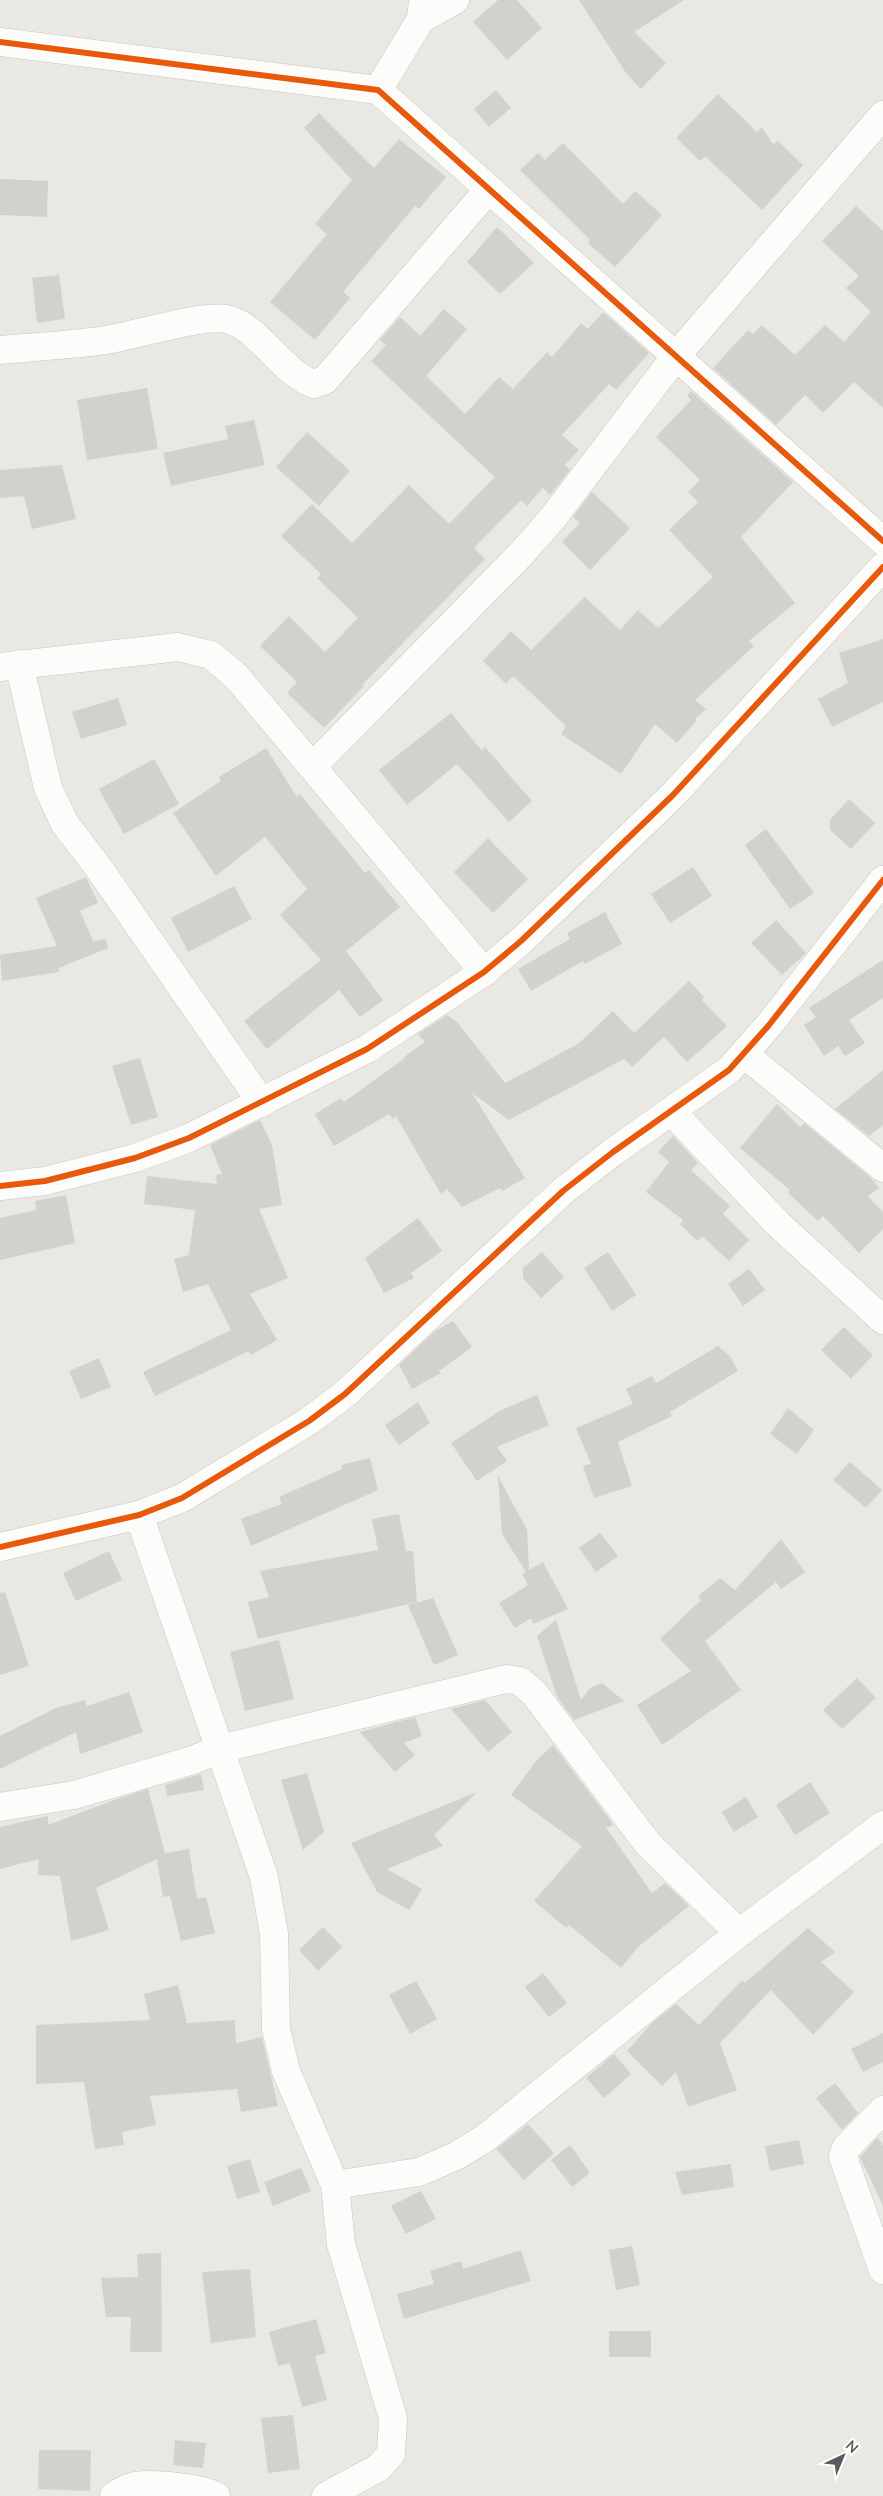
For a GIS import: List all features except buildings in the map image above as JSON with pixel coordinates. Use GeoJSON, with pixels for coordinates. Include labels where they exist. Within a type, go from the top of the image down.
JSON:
{"type":"FeatureCollection","features":[{"type":"Feature","properties":{"kind":"street"},"geometry":{"type":"LineString","coordinates":[[378,90],[422,10],[455,0]]}},
{"type":"Feature","properties":{"kind":"street"},"geometry":{"type":"LineString","coordinates":[[0,42],[378,90],[883,541]]}},
{"type":"Feature","properties":{"kind":"street"},"geometry":{"type":"LineString","coordinates":[[313,766],[539,533],[676,356],[883,115]]}},
{"type":"Feature","properties":{"kind":"street"},"geometry":{"type":"LineString","coordinates":[[0,350],[107,340],[209,318],[229,319],[244,327],[300,379],[314,384],[325,380],[489,189]]}},
{"type":"Feature","properties":{"kind":"street"},"geometry":{"type":"LineString","coordinates":[[0,1186],[45,1181],[135,1158],[189,1138],[367,1050],[484,972],[521,941],[673,795],[883,567]]}},
{"type":"Feature","properties":{"kind":"street"},"geometry":{"type":"LineString","coordinates":[[262,1103],[98,868],[65,824],[48,788],[10,665],[178,647],[211,655],[236,676],[484,972]]}},
{"type":"Feature","properties":{"kind":"street"},"geometry":{"type":"LineString","coordinates":[[0,1546],[139,1515],[182,1498],[309,1421],[338,1399],[563,1191],[729,1070],[744,1054],[883,880]]}},
{"type":"Feature","properties":{"kind":"street"},"geometry":{"type":"LineString","coordinates":[[744,1054],[883,1168]]}},
{"type":"Feature","properties":{"kind":"street"},"geometry":{"type":"LineString","coordinates":[[671,1111],[778,1224],[883,1320]]}},
{"type":"Feature","properties":{"kind":"street"},"geometry":{"type":"LineString","coordinates":[[139,1515],[264,1876],[274,1934],[276,2029],[286,2070],[335,2185],[341,2244],[393,2418],[391,2454],[378,2468],[326,2496]]}},
{"type":"Feature","properties":{"kind":"street"},"geometry":{"type":"LineString","coordinates":[[0,1807],[74,1795],[193,1760],[220,1749],[506,1679],[520,1681],[534,1693],[648,1844],[739,1933]]}},
{"type":"Feature","properties":{"kind":"street"},"geometry":{"type":"LineString","coordinates":[[335,2185],[419,2172],[456,2156],[484,2139],[739,1933],[883,1825]]}},
{"type":"Feature","properties":{"kind":"street"},"geometry":{"type":"LineString","coordinates":[[883,2110],[846,2148],[843,2157],[883,2270]]}},
{"type":"Feature","properties":{"kind":"street"},"geometry":{"type":"LineString","coordinates":[[114,2496],[125,2489],[138,2486],[200,2489],[216,2496]]}},
{"type":"Feature","properties":{"kind":"cycle path"},"geometry":{"type":"LineString","coordinates":[[0,42],[378,90],[883,541]]}},
{"type":"Feature","properties":{"kind":"cycle path"},"geometry":{"type":"LineString","coordinates":[[0,1186],[45,1181],[135,1158],[189,1138],[367,1049],[484,972],[521,941],[673,795],[883,567]]}},
{"type":"Feature","properties":{"kind":"cycle path"},"geometry":{"type":"LineString","coordinates":[[0,1547],[139,1515],[182,1498],[309,1421],[345,1394],[563,1191],[613,1152],[729,1070],[769,1025],[883,880]]}}]}
